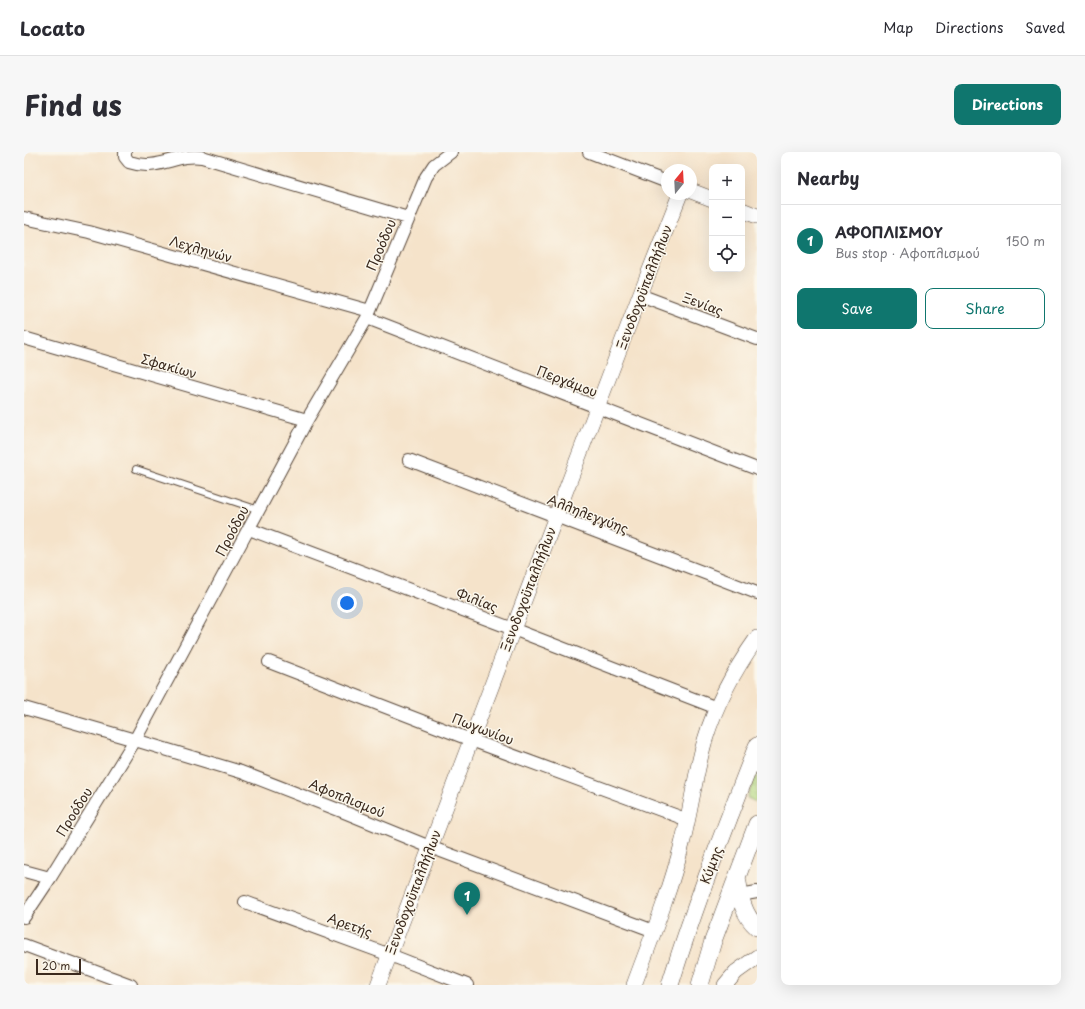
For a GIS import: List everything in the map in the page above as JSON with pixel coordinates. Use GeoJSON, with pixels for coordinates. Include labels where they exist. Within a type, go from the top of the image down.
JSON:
{"type":"FeatureCollection","features":[{"type":"Feature","properties":{"kind":"main road","name":"Κύμης"},"geometry":{"type":"LineString","coordinates":[[670,985],[686,933],[710,867],[757,746]]}},
{"type":"Feature","properties":{"kind":"main road"},"geometry":{"type":"LineString","coordinates":[[700,985],[713,941],[757,824]]}},
{"type":"Feature","properties":{"kind":"main road"},"geometry":{"type":"LineString","coordinates":[[737,875],[743,907],[757,927]]}},
{"type":"Feature","properties":{"kind":"street"},"geometry":{"type":"LineString","coordinates":[[125,152],[125,156],[129,162],[152,165],[166,157],[191,155],[202,157],[408,218]]}},
{"type":"Feature","properties":{"kind":"street","name":"Προόδου"},"geometry":{"type":"LineString","coordinates":[[24,917],[50,878],[135,740],[250,529],[307,420],[368,315],[426,177],[434,165],[451,152]]}},
{"type":"Feature","properties":{"kind":"street"},"geometry":{"type":"LineString","coordinates":[[589,152],[661,180]]}},
{"type":"Feature","properties":{"kind":"street"},"geometry":{"type":"LineString","coordinates":[[697,193],[709,198]]}},
{"type":"Feature","properties":{"kind":"street","name":"Ξενοδοχοϋπαλλήλων"},"geometry":{"type":"LineString","coordinates":[[378,985],[640,295],[678,200]]}},
{"type":"Feature","properties":{"kind":"street"},"geometry":{"type":"LineString","coordinates":[[745,211],[757,216]]}},
{"type":"Feature","properties":{"kind":"street","name":"Λεχληνών"},"geometry":{"type":"LineString","coordinates":[[24,218],[89,232],[368,315]]}},
{"type":"Feature","properties":{"kind":"street","name":"Ξενίας"},"geometry":{"type":"LineString","coordinates":[[640,295],[757,339]]}},
{"type":"Feature","properties":{"kind":"street","name":"Περγάμου"},"geometry":{"type":"LineString","coordinates":[[368,315],[598,408],[757,468]]}},
{"type":"Feature","properties":{"kind":"street","name":"Σφακίων"},"geometry":{"type":"LineString","coordinates":[[24,338],[307,420]]}},
{"type":"Feature","properties":{"kind":"street","name":"Αλληλεγγύης"},"geometry":{"type":"LineString","coordinates":[[408,460],[757,593]]}},
{"type":"Feature","properties":{"kind":"street","name":"Φιλίας"},"geometry":{"type":"LineString","coordinates":[[250,529],[717,708]]}},
{"type":"Feature","properties":{"kind":"street"},"geometry":{"type":"LineString","coordinates":[[634,985],[673,876],[688,820],[705,740],[717,708],[736,670],[757,638]]}},
{"type":"Feature","properties":{"kind":"street","name":"Πωγωνίου"},"geometry":{"type":"LineString","coordinates":[[269,662],[471,740],[688,820]]}},
{"type":"Feature","properties":{"kind":"street","name":"Αφοπλισμού"},"geometry":{"type":"LineString","coordinates":[[24,708],[241,772],[430,847],[654,931]]}},
{"type":"Feature","properties":{"kind":"street"},"geometry":{"type":"LineString","coordinates":[[24,871],[50,878]]}},
{"type":"Feature","properties":{"kind":"street"},"geometry":{"type":"LineString","coordinates":[[740,895],[757,892]]}},
{"type":"Feature","properties":{"kind":"street","name":"Αρετής"},"geometry":{"type":"LineString","coordinates":[[246,902],[467,985]]}},
{"type":"Feature","properties":{"kind":"street"},"geometry":{"type":"LineString","coordinates":[[24,945],[131,985]]}},
{"type":"Feature","properties":{"kind":"street"},"geometry":{"type":"LineString","coordinates":[[725,985],[736,972],[757,957]]}},
{"type":"Feature","properties":{"kind":"lane"},"geometry":{"type":"LineString","coordinates":[[136,469],[259,510]]}},
{"type":"Feature","properties":{"kind":"green space"},"geometry":{"type":"Polygon","coordinates":[[[757,771],[757,799],[756,802],[747,798],[757,771]]]}},
{"type":"Feature","properties":{"kind":"place","name":"ΑΦΟΠΛΙΣΜΟΥ"},"geometry":{"type":"Point","coordinates":[467,915]}}]}
